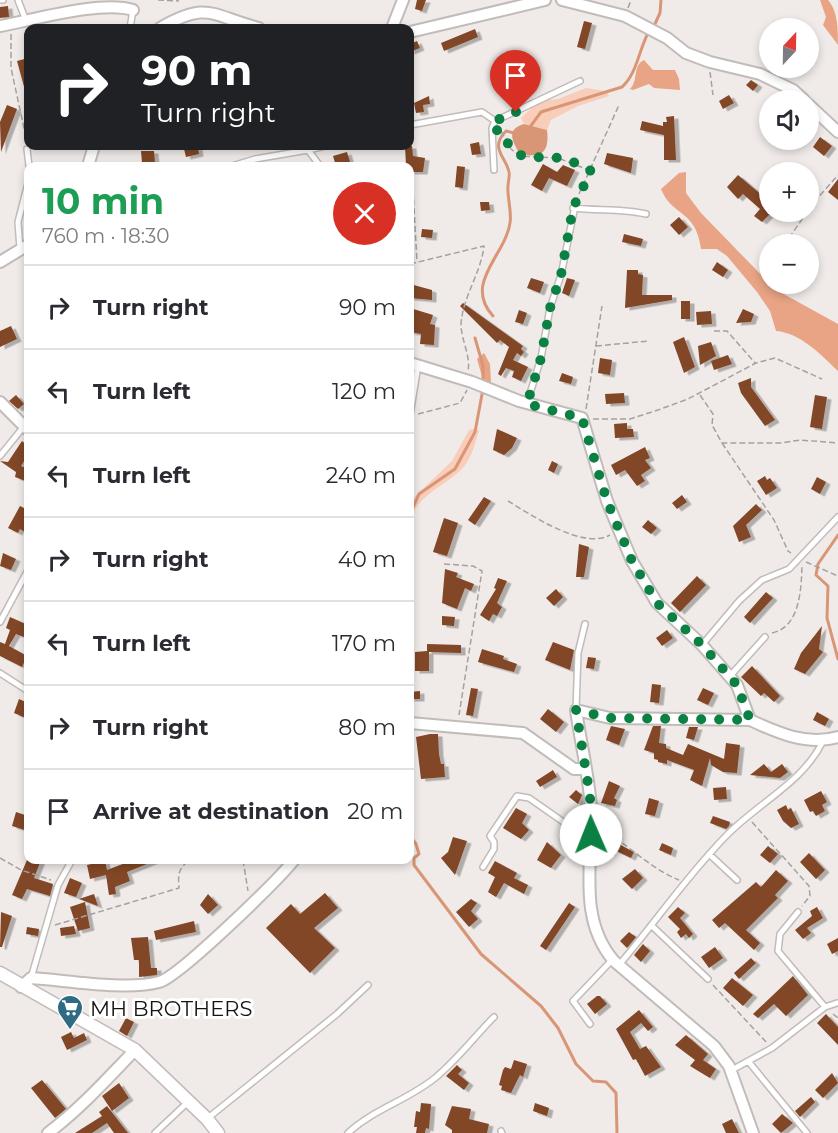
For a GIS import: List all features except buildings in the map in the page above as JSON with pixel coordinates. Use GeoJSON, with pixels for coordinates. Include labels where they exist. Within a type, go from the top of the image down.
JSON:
{"type":"FeatureCollection","features":[{"type":"Feature","properties":{"kind":"street"},"geometry":{"type":"LineString","coordinates":[[394,24],[403,0]]}},
{"type":"Feature","properties":{"kind":"street"},"geometry":{"type":"LineString","coordinates":[[414,31],[545,0]]}},
{"type":"Feature","properties":{"kind":"street"},"geometry":{"type":"LineString","coordinates":[[562,0],[625,16],[667,38],[686,53],[712,63],[760,74],[793,90]]}},
{"type":"Feature","properties":{"kind":"street"},"geometry":{"type":"LineString","coordinates":[[5,25],[65,8],[105,3],[133,10]]}},
{"type":"Feature","properties":{"kind":"street"},"geometry":{"type":"LineString","coordinates":[[164,24],[179,11],[206,6],[249,24]]}},
{"type":"Feature","properties":{"kind":"street"},"geometry":{"type":"LineString","coordinates":[[819,114],[838,132]]}},
{"type":"Feature","properties":{"kind":"street"},"geometry":{"type":"LineString","coordinates":[[0,262],[24,247]]}},
{"type":"Feature","properties":{"kind":"street"},"geometry":{"type":"LineString","coordinates":[[414,364],[469,381],[527,404],[583,420],[618,530],[632,561],[657,603],[702,645],[737,685],[750,720]]}},
{"type":"Feature","properties":{"kind":"street"},"geometry":{"type":"LineString","coordinates":[[0,402],[24,425]]}},
{"type":"Feature","properties":{"kind":"street"},"geometry":{"type":"LineString","coordinates":[[753,1133],[730,1071],[714,1046],[616,962],[602,947],[593,926],[589,856],[591,830],[576,710],[610,718],[750,720],[784,735],[823,741],[838,737]]}},
{"type":"Feature","properties":{"kind":"street"},"geometry":{"type":"LineString","coordinates":[[414,723],[523,733],[530,735],[574,769],[585,769]]}},
{"type":"Feature","properties":{"kind":"street"},"geometry":{"type":"LineString","coordinates":[[26,982],[118,984],[161,982],[185,964],[290,864]]}},
{"type":"Feature","properties":{"kind":"street"},"geometry":{"type":"LineString","coordinates":[[0,973],[26,982],[135,1050],[189,1101],[218,1133]]}},
{"type":"Feature","properties":{"kind":"street"},"geometry":{"type":"LineString","coordinates":[[48,1133],[78,1111],[85,1099],[135,1050]]}},
{"type":"Feature","properties":{"kind":"lane"},"geometry":{"type":"LineString","coordinates":[[18,0],[25,18]]}},
{"type":"Feature","properties":{"kind":"lane"},"geometry":{"type":"LineString","coordinates":[[131,24],[133,10]]}},
{"type":"Feature","properties":{"kind":"lane"},"geometry":{"type":"LineString","coordinates":[[494,170],[492,128],[495,121],[580,81]]}},
{"type":"Feature","properties":{"kind":"lane"},"geometry":{"type":"LineString","coordinates":[[414,124],[482,112],[495,121]]}},
{"type":"Feature","properties":{"kind":"lane"},"geometry":{"type":"LineString","coordinates":[[245,162],[308,150],[317,162]]}},
{"type":"Feature","properties":{"kind":"lane"},"geometry":{"type":"LineString","coordinates":[[24,199],[18,222],[24,247]]}},
{"type":"Feature","properties":{"kind":"lane"},"geometry":{"type":"LineString","coordinates":[[527,404],[541,358],[550,308],[561,275],[576,201]]}},
{"type":"Feature","properties":{"kind":"lane"},"geometry":{"type":"LineString","coordinates":[[573,208],[600,212],[630,210],[646,214]]}},
{"type":"Feature","properties":{"kind":"lane"},"geometry":{"type":"LineString","coordinates":[[0,456],[24,431]]}},
{"type":"Feature","properties":{"kind":"lane"},"geometry":{"type":"LineString","coordinates":[[702,645],[739,601],[762,580],[789,569],[838,517]]}},
{"type":"Feature","properties":{"kind":"lane"},"geometry":{"type":"LineString","coordinates":[[0,622],[24,577]]}},
{"type":"Feature","properties":{"kind":"lane"},"geometry":{"type":"LineString","coordinates":[[576,710],[578,653],[585,624]]}},
{"type":"Feature","properties":{"kind":"lane"},"geometry":{"type":"LineString","coordinates":[[730,676],[765,637]]}},
{"type":"Feature","properties":{"kind":"lane"},"geometry":{"type":"LineString","coordinates":[[0,673],[24,688]]}},
{"type":"Feature","properties":{"kind":"lane"},"geometry":{"type":"LineString","coordinates":[[590,1024],[573,1001],[652,926],[709,854],[748,817],[789,784],[816,757],[823,741]]}},
{"type":"Feature","properties":{"kind":"lane"},"geometry":{"type":"LineString","coordinates":[[483,867],[494,849],[494,842],[490,836],[517,796],[529,798],[582,835],[591,830]]}},
{"type":"Feature","properties":{"kind":"lane"},"geometry":{"type":"LineString","coordinates":[[709,854],[737,880]]}},
{"type":"Feature","properties":{"kind":"lane"},"geometry":{"type":"LineString","coordinates":[[26,982],[59,882],[70,864]]}},
{"type":"Feature","properties":{"kind":"lane"},"geometry":{"type":"LineString","coordinates":[[798,912],[780,934],[778,951],[825,1007]]}},
{"type":"Feature","properties":{"kind":"lane"},"geometry":{"type":"LineString","coordinates":[[652,926],[708,979]]}},
{"type":"Feature","properties":{"kind":"lane"},"geometry":{"type":"LineString","coordinates":[[207,1119],[337,1014],[368,985]]}},
{"type":"Feature","properties":{"kind":"lane"},"geometry":{"type":"LineString","coordinates":[[730,1071],[772,1048],[825,1007],[837,1003]]}},
{"type":"Feature","properties":{"kind":"lane"},"geometry":{"type":"LineString","coordinates":[[348,1133],[379,1110],[398,1103],[435,1078],[494,1017]]}},
{"type":"Feature","properties":{"kind":"lane"},"geometry":{"type":"LineString","coordinates":[[748,1061],[807,1133]]}},
{"type":"Feature","properties":{"kind":"lane"},"geometry":{"type":"LineString","coordinates":[[155,1133],[189,1101]]}},
{"type":"Feature","properties":{"kind":"path"},"geometry":{"type":"LineString","coordinates":[[158,0],[179,1]]}},
{"type":"Feature","properties":{"kind":"path"},"geometry":{"type":"LineString","coordinates":[[5,25],[24,134]]}},
{"type":"Feature","properties":{"kind":"path"},"geometry":{"type":"LineString","coordinates":[[712,63],[710,68],[713,95]]}},
{"type":"Feature","properties":{"kind":"path"},"geometry":{"type":"LineString","coordinates":[[576,201],[619,105]]}},
{"type":"Feature","properties":{"kind":"path"},"geometry":{"type":"LineString","coordinates":[[492,128],[503,133],[511,148],[520,156],[558,158],[591,171]]}},
{"type":"Feature","properties":{"kind":"path"},"geometry":{"type":"LineString","coordinates":[[819,197],[838,175]]}},
{"type":"Feature","properties":{"kind":"path"},"geometry":{"type":"LineString","coordinates":[[414,208],[417,263]]}},
{"type":"Feature","properties":{"kind":"path"},"geometry":{"type":"LineString","coordinates":[[414,263],[484,246],[462,316],[463,346],[469,365],[469,381],[460,403],[424,414],[414,414]]}},
{"type":"Feature","properties":{"kind":"path"},"geometry":{"type":"LineString","coordinates":[[602,306],[583,420],[630,419],[699,394],[756,363],[775,358],[822,379]]}},
{"type":"Feature","properties":{"kind":"path"},"geometry":{"type":"LineString","coordinates":[[714,331],[727,331],[756,363]]}},
{"type":"Feature","properties":{"kind":"path"},"geometry":{"type":"LineString","coordinates":[[595,346],[650,342]]}},
{"type":"Feature","properties":{"kind":"path"},"geometry":{"type":"LineString","coordinates":[[699,394],[713,414],[712,425],[722,443],[774,520],[788,550],[797,558]]}},
{"type":"Feature","properties":{"kind":"path"},"geometry":{"type":"LineString","coordinates":[[722,443],[781,443],[800,440],[838,443]]}},
{"type":"Feature","properties":{"kind":"path"},"geometry":{"type":"LineString","coordinates":[[508,501],[549,526],[578,535],[595,539],[607,537],[618,530]]}},
{"type":"Feature","properties":{"kind":"path"},"geometry":{"type":"LineString","coordinates":[[765,637],[781,631],[793,618],[802,585],[802,560],[838,576]]}},
{"type":"Feature","properties":{"kind":"path"},"geometry":{"type":"LineString","coordinates":[[444,564],[473,566],[482,571],[458,728]]}},
{"type":"Feature","properties":{"kind":"path"},"geometry":{"type":"LineString","coordinates":[[748,817],[809,886],[810,896],[798,912]]}},
{"type":"Feature","properties":{"kind":"path"},"geometry":{"type":"LineString","coordinates":[[591,830],[615,837],[642,859],[685,884]]}},
{"type":"Feature","properties":{"kind":"path"},"geometry":{"type":"LineString","coordinates":[[0,858],[21,870],[59,882]]}},
{"type":"Feature","properties":{"kind":"path"},"geometry":{"type":"LineString","coordinates":[[46,926],[179,888],[177,876],[179,869],[185,864]]}},
{"type":"Feature","properties":{"kind":"path"},"geometry":{"type":"LineString","coordinates":[[244,864],[250,903]]}},
{"type":"Feature","properties":{"kind":"path"},"geometry":{"type":"LineString","coordinates":[[708,979],[772,1048]]}},
{"type":"Feature","properties":{"kind":"shaded area"},"geometry":{"type":"Polygon","coordinates":[[[820,0],[828,0],[834,10],[838,45],[823,25],[826,17],[820,0]]]}},
{"type":"Feature","properties":{"kind":"shaded area"},"geometry":{"type":"Polygon","coordinates":[[[644,60],[653,70],[675,70],[680,90],[654,88],[649,84],[630,89],[638,66],[644,60]]]}},
{"type":"Feature","properties":{"kind":"shaded area"},"geometry":{"type":"Polygon","coordinates":[[[586,88],[606,91],[609,96],[578,106],[551,120],[547,130],[524,124],[521,118],[539,101],[558,99],[586,88]]]}},
{"type":"Feature","properties":{"kind":"shaded area"},"geometry":{"type":"Polygon","coordinates":[[[524,124],[547,130],[547,145],[542,153],[526,155],[519,153],[512,136],[518,126],[524,124]]]}},
{"type":"Feature","properties":{"kind":"shaded area"},"geometry":{"type":"Polygon","coordinates":[[[686,172],[686,193],[701,213],[759,273],[759,294],[784,294],[838,324],[838,371],[802,340],[776,331],[770,311],[727,256],[717,249],[701,249],[694,227],[671,205],[661,189],[679,173],[686,172]]]}},
{"type":"Feature","properties":{"kind":"shaded area"},"geometry":{"type":"Polygon","coordinates":[[[484,353],[490,364],[491,383],[483,380],[477,359],[484,353]]]}},
{"type":"Feature","properties":{"kind":"shaded area"},"geometry":{"type":"Polygon","coordinates":[[[476,428],[479,431],[467,462],[454,476],[424,499],[414,511],[414,497],[452,461],[469,430],[476,428]]]}},
{"type":"Feature","properties":{"kind":"waterway"},"geometry":{"type":"LineString","coordinates":[[654,26],[660,13],[661,0]]}},
{"type":"Feature","properties":{"kind":"waterway"},"geometry":{"type":"LineString","coordinates":[[530,127],[541,112],[622,87],[631,75],[649,31]]}},
{"type":"Feature","properties":{"kind":"waterway"},"geometry":{"type":"LineString","coordinates":[[493,316],[485,304],[482,292],[484,281],[507,235],[510,223],[509,174],[500,152],[499,142],[506,131],[514,133]]}},
{"type":"Feature","properties":{"kind":"waterway"},"geometry":{"type":"LineString","coordinates":[[475,338],[483,366],[483,382]]}},
{"type":"Feature","properties":{"kind":"waterway"},"geometry":{"type":"LineString","coordinates":[[414,505],[419,494],[455,469],[475,432],[483,389]]}},
{"type":"Feature","properties":{"kind":"waterway"},"geometry":{"type":"LineString","coordinates":[[838,535],[818,564],[816,575],[828,586],[827,618],[838,659]]}},
{"type":"Feature","properties":{"kind":"waterway"},"geometry":{"type":"LineString","coordinates":[[414,841],[419,854],[414,858]]}},
{"type":"Feature","properties":{"kind":"waterway"},"geometry":{"type":"LineString","coordinates":[[414,858],[414,864]]}},
{"type":"Feature","properties":{"kind":"waterway"},"geometry":{"type":"LineString","coordinates":[[414,864],[481,954],[541,1006],[558,1028],[576,1064],[593,1081],[606,1082],[616,1093],[617,1133]]}},
{"type":"Feature","properties":{"kind":"place","name":"MH BROTHERS"},"geometry":{"type":"Point","coordinates":[70,1031]}},
{"type":"Feature","properties":{"kind":"route"},"geometry":{"type":"LineString","coordinates":[[516,112],[495,121],[492,128],[499,129],[503,133],[511,148],[520,156],[558,158],[591,171],[573,208],[561,275],[550,308],[541,358],[527,404],[582,418],[607,501],[632,561],[657,603],[702,645],[737,685],[750,720],[610,718],[576,710],[581,752],[590,796],[591,835]]}}]}
